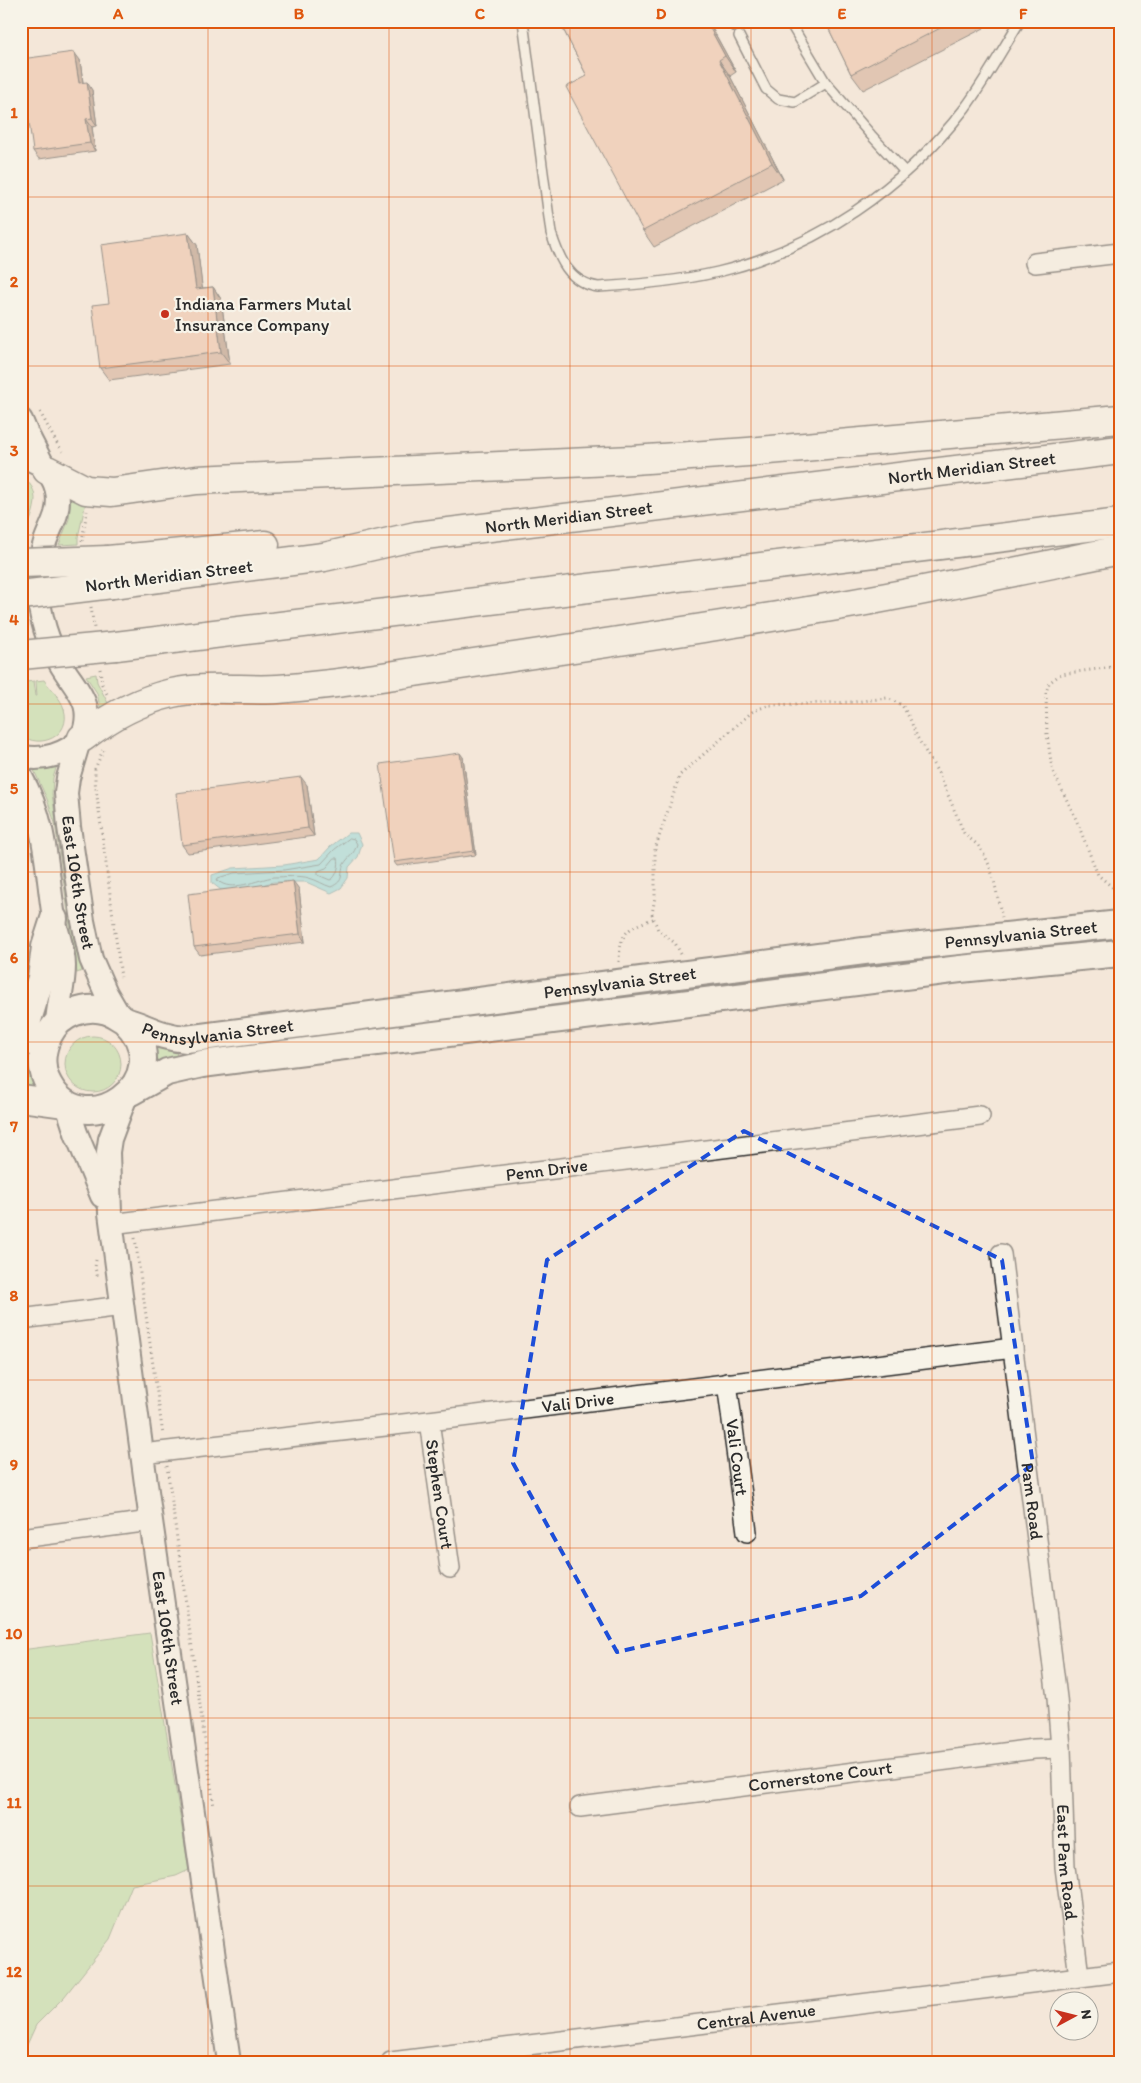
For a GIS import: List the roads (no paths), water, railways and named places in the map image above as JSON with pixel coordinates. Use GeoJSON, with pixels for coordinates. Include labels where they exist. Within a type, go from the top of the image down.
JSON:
{"type":"FeatureCollection","features":[{"type":"Feature","properties":{"kind":"highway"},"geometry":{"type":"LineString","coordinates":[[54,464],[86,490],[112,492],[176,482],[218,478],[633,460],[748,452],[1120,419]]}},
{"type":"Feature","properties":{"kind":"highway","name":"North Meridian Street"},"geometry":{"type":"LineString","coordinates":[[21,595],[110,572],[324,557],[416,536],[1120,450]]}},
{"type":"Feature","properties":{"kind":"highway"},"geometry":{"type":"LineString","coordinates":[[21,655],[116,646],[1120,522]]}},
{"type":"Feature","properties":{"kind":"highway"},"geometry":{"type":"LineString","coordinates":[[90,741],[100,724],[126,710],[157,697],[176,692],[215,688],[276,689],[401,674],[843,605],[973,582],[1120,550]]}},
{"type":"Feature","properties":{"kind":"highway"},"geometry":{"type":"LineString","coordinates":[[21,563],[110,572]]}},
{"type":"Feature","properties":{"kind":"main road"},"geometry":{"type":"LineString","coordinates":[[24,1044],[28,1020],[41,978],[45,947],[54,919]]}},
{"type":"Feature","properties":{"kind":"main road","name":"Pennsylvania Street"},"geometry":{"type":"LineString","coordinates":[[122,1019],[166,1037],[186,1039],[864,951],[1120,924]]}},
{"type":"Feature","properties":{"kind":"main road","name":"Pennsylvania Street"},"geometry":{"type":"LineString","coordinates":[[128,1094],[167,1072],[202,1064],[932,973],[1120,954]]}},
{"type":"Feature","properties":{"kind":"main road"},"geometry":{"type":"LineString","coordinates":[[21,1098],[66,1104],[91,1110],[101,1109],[111,1106],[128,1094],[139,1079],[141,1070],[142,1051],[136,1034],[122,1019],[107,1011],[90,1009],[74,1012],[39,1032],[24,1044]]}},
{"type":"Feature","properties":{"kind":"main road"},"geometry":{"type":"LineString","coordinates":[[56,1024],[45,1044],[43,1066],[50,1087],[66,1104]]}},
{"type":"Feature","properties":{"kind":"street"},"geometry":{"type":"LineString","coordinates":[[1035,263],[1120,253]]}},
{"type":"Feature","properties":{"kind":"street","name":"East 106th Street"},"geometry":{"type":"LineString","coordinates":[[31,416],[27,434],[54,464],[57,506],[44,544],[39,575],[39,612],[56,656],[84,698],[90,741],[68,778],[66,792],[69,827],[83,921],[91,959],[106,993],[122,1019]]}},
{"type":"Feature","properties":{"kind":"street"},"geometry":{"type":"LineString","coordinates":[[21,458],[54,464]]}},
{"type":"Feature","properties":{"kind":"street"},"geometry":{"type":"LineString","coordinates":[[21,756],[30,758],[54,755],[90,741]]}},
{"type":"Feature","properties":{"kind":"street","name":"East 106th Street"},"geometry":{"type":"LineString","coordinates":[[21,777],[32,799],[46,849],[54,919],[62,945],[64,965],[56,1024]]}},
{"type":"Feature","properties":{"kind":"street","name":"East 106th Street"},"geometry":{"type":"LineString","coordinates":[[128,1094],[110,1139],[108,1152],[111,1218],[151,1521],[229,2062]]}},
{"type":"Feature","properties":{"kind":"street","name":"East 106th Street"},"geometry":{"type":"LineString","coordinates":[[66,1104],[111,1218]]}},
{"type":"Feature","properties":{"kind":"street","name":"Penn Drive"},"geometry":{"type":"LineString","coordinates":[[111,1218],[980,1116]]}},
{"type":"Feature","properties":{"kind":"street","name":"Pam Road"},"geometry":{"type":"LineString","coordinates":[[1001,1254],[1057,1698],[1061,1748]]}},
{"type":"Feature","properties":{"kind":"street"},"geometry":{"type":"LineString","coordinates":[[21,1319],[122,1306]]}},
{"type":"Feature","properties":{"kind":"street","name":"Vali Drive"},"geometry":{"type":"LineString","coordinates":[[142,1454],[429,1421],[1013,1348]]}},
{"type":"Feature","properties":{"kind":"street","name":"Vali Court"},"geometry":{"type":"LineString","coordinates":[[727,1383],[747,1532]]}},
{"type":"Feature","properties":{"kind":"street","name":"Stephen Court"},"geometry":{"type":"LineString","coordinates":[[429,1421],[450,1568]]}},
{"type":"Feature","properties":{"kind":"street"},"geometry":{"type":"LineString","coordinates":[[21,1538],[151,1521]]}},
{"type":"Feature","properties":{"kind":"street","name":"Cornerstone Court"},"geometry":{"type":"LineString","coordinates":[[580,1807],[1034,1749],[1061,1748]]}},
{"type":"Feature","properties":{"kind":"street","name":"East Pam Road"},"geometry":{"type":"LineString","coordinates":[[1061,1748],[1065,1867],[1079,1976]]}},
{"type":"Feature","properties":{"kind":"street","name":"Central Avenue"},"geometry":{"type":"LineString","coordinates":[[390,2062],[1120,1972]]}},
{"type":"Feature","properties":{"kind":"lane"},"geometry":{"type":"LineString","coordinates":[[523,21],[551,232],[555,247],[566,269],[580,282],[589,286],[612,286],[698,276],[768,257],[801,243],[856,212],[905,172],[942,135],[966,106],[1020,21]]}},
{"type":"Feature","properties":{"kind":"lane"},"geometry":{"type":"LineString","coordinates":[[789,21],[826,83],[871,136],[905,172]]}},
{"type":"Feature","properties":{"kind":"lane"},"geometry":{"type":"LineString","coordinates":[[739,36],[766,89],[778,99],[795,102],[826,83]]}},
{"type":"Feature","properties":{"kind":"water"},"geometry":{"type":"Polygon","coordinates":[[[348,833],[357,833],[362,844],[358,857],[349,867],[348,878],[341,888],[331,893],[306,882],[273,882],[247,889],[232,890],[221,890],[212,883],[212,875],[233,868],[284,865],[319,859],[331,846],[348,833]]]}},
{"type":"Feature","properties":{"kind":"place","name":"Indiana Farmers Mutal Insurance Company"},"geometry":{"type":"Point","coordinates":[165,314]}}]}
